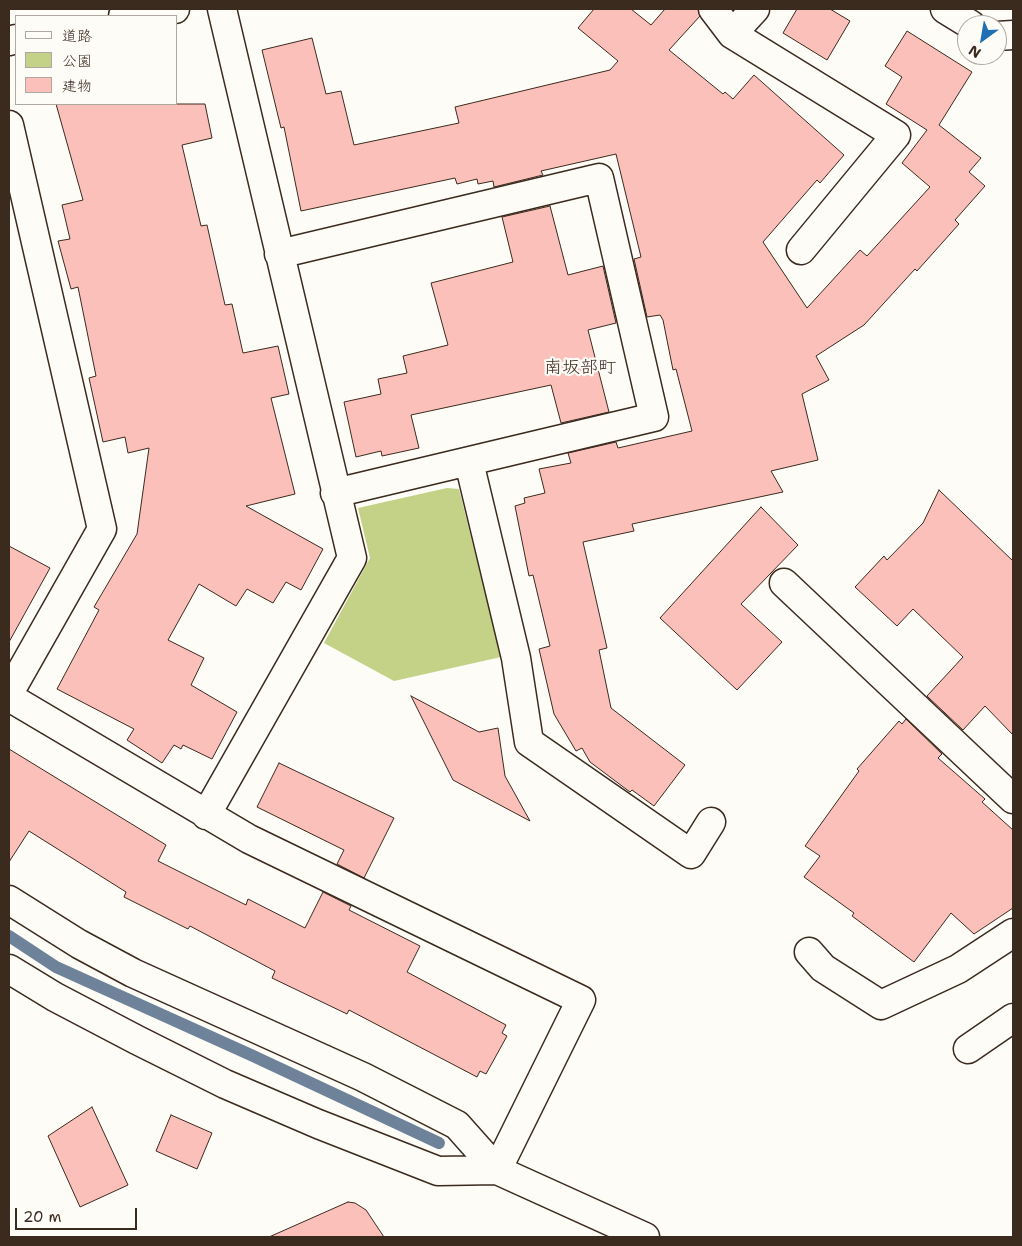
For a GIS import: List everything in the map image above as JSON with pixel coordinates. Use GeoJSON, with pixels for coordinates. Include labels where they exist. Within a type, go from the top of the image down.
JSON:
{"type":"FeatureCollection","features":[{"type":"Feature","properties":{"kind":"street"},"geometry":{"type":"LineString","coordinates":[[130,15],[175,9]]}},
{"type":"Feature","properties":{"kind":"street"},"geometry":{"type":"LineString","coordinates":[[206,815],[352,558],[222,9]]}},
{"type":"Feature","properties":{"kind":"street"},"geometry":{"type":"LineString","coordinates":[[713,9],[732,34],[896,135],[801,250]]}},
{"type":"Feature","properties":{"kind":"street"},"geometry":{"type":"LineString","coordinates":[[732,34],[755,9]]}},
{"type":"Feature","properties":{"kind":"street"},"geometry":{"type":"LineString","coordinates":[[945,9],[957,16]]}},
{"type":"Feature","properties":{"kind":"street"},"geometry":{"type":"LineString","coordinates":[[9,125],[102,529],[9,695],[206,815],[249,839],[582,1000],[497,1170]]}},
{"type":"Feature","properties":{"kind":"street"},"geometry":{"type":"LineString","coordinates":[[279,254],[599,178],[654,417],[336,493]]}},
{"type":"Feature","properties":{"kind":"street"},"geometry":{"type":"LineString","coordinates":[[469,462],[516,658],[529,742],[691,854],[711,822]]}},
{"type":"Feature","properties":{"kind":"street"},"geometry":{"type":"LineString","coordinates":[[784,583],[1013,799]]}},
{"type":"Feature","properties":{"kind":"street"},"geometry":{"type":"LineString","coordinates":[[9,900],[79,944],[133,973],[363,1077],[457,1125],[497,1170],[645,1237]]}},
{"type":"Feature","properties":{"kind":"street"},"geometry":{"type":"LineString","coordinates":[[809,952],[823,968],[881,1005],[958,969],[1013,933]]}},
{"type":"Feature","properties":{"kind":"street"},"geometry":{"type":"LineString","coordinates":[[9,969],[55,997],[225,1084],[318,1124],[438,1171],[497,1170]]}},
{"type":"Feature","properties":{"kind":"street"},"geometry":{"type":"LineString","coordinates":[[968,1049],[1011,1024]]}},
{"type":"Feature","properties":{"kind":"green space"},"geometry":{"type":"Polygon","coordinates":[[[447,488],[459,489],[501,657],[394,681],[324,643],[370,558],[358,508],[447,488]]]}},
{"type":"Feature","properties":{"kind":"building"},"geometry":{"type":"Polygon","coordinates":[[[594,9],[631,9],[651,25],[665,9],[698,9],[700,16],[669,50],[723,94],[725,92],[733,99],[754,75],[844,155],[820,183],[817,180],[763,242],[807,308],[860,250],[867,256],[930,187],[902,163],[927,130],[886,104],[902,77],[885,66],[907,31],[957,63],[957,65],[961,65],[972,72],[939,125],[981,158],[969,172],[985,186],[955,220],[959,224],[917,271],[915,269],[864,325],[816,356],[829,380],[802,394],[818,460],[771,471],[783,492],[632,524],[634,531],[583,542],[607,648],[599,650],[611,708],[685,765],[654,806],[632,790],[630,792],[590,762],[582,748],[576,751],[554,714],[539,649],[550,646],[533,575],[529,576],[515,506],[525,503],[524,498],[545,493],[539,469],[571,463],[568,453],[616,442],[618,448],[692,431],[676,369],[673,370],[663,320],[660,315],[647,317],[634,259],[641,257],[616,154],[541,171],[543,175],[494,187],[493,181],[478,184],[477,179],[457,184],[455,178],[301,211],[284,127],[281,128],[262,50],[312,38],[326,94],[341,91],[354,145],[459,123],[455,107],[610,70],[618,61],[578,28],[594,9]]]}},
{"type":"Feature","properties":{"kind":"building"},"geometry":{"type":"Polygon","coordinates":[[[797,9],[830,9],[850,21],[827,60],[783,33],[797,9]]]}},
{"type":"Feature","properties":{"kind":"building"},"geometry":{"type":"Polygon","coordinates":[[[205,104],[212,138],[182,145],[201,226],[207,225],[225,305],[232,304],[243,353],[278,346],[289,394],[271,398],[295,494],[246,506],[323,549],[301,590],[286,582],[273,603],[247,589],[236,606],[199,584],[168,640],[204,658],[191,685],[237,712],[212,759],[183,745],[181,749],[174,745],[162,763],[127,740],[134,729],[57,689],[99,610],[94,607],[137,534],[149,448],[128,453],[125,437],[103,442],[89,378],[96,376],[78,287],[71,289],[58,241],[70,239],[62,205],[83,200],[56,105],[205,104]]]}},
{"type":"Feature","properties":{"kind":"building"},"geometry":{"type":"Polygon","coordinates":[[[550,206],[568,275],[603,266],[616,323],[588,330],[609,412],[561,423],[551,385],[411,415],[419,448],[382,456],[381,451],[356,457],[344,402],[381,394],[378,379],[407,373],[403,356],[448,345],[431,283],[513,262],[502,217],[550,206]]]}},
{"type":"Feature","properties":{"kind":"building"},"geometry":{"type":"Polygon","coordinates":[[[939,490],[1013,561],[1013,735],[985,706],[963,730],[927,696],[963,657],[913,609],[897,626],[855,587],[884,556],[887,560],[923,523],[939,490]]]}},
{"type":"Feature","properties":{"kind":"building"},"geometry":{"type":"Polygon","coordinates":[[[761,507],[798,545],[741,604],[782,642],[737,690],[660,618],[761,507]]]}},
{"type":"Feature","properties":{"kind":"building"},"geometry":{"type":"Polygon","coordinates":[[[9,546],[50,568],[9,642],[9,546]]]}},
{"type":"Feature","properties":{"kind":"building"},"geometry":{"type":"Polygon","coordinates":[[[411,696],[479,732],[498,728],[505,776],[530,821],[453,780],[411,696]]]}},
{"type":"Feature","properties":{"kind":"building"},"geometry":{"type":"Polygon","coordinates":[[[906,719],[942,754],[938,758],[985,799],[982,802],[1013,830],[1013,908],[974,934],[951,913],[914,962],[852,916],[854,913],[804,877],[820,856],[805,846],[859,771],[857,769],[899,721],[902,724],[906,719]]]}},
{"type":"Feature","properties":{"kind":"building"},"geometry":{"type":"Polygon","coordinates":[[[9,749],[166,845],[158,861],[246,905],[248,899],[305,928],[323,892],[351,906],[349,910],[420,946],[407,972],[506,1025],[502,1033],[507,1036],[486,1074],[480,1071],[477,1077],[349,1010],[347,1014],[272,978],[275,971],[190,926],[188,929],[124,897],[126,892],[29,831],[9,862],[9,749]]]}},
{"type":"Feature","properties":{"kind":"building"},"geometry":{"type":"Polygon","coordinates":[[[279,763],[394,818],[364,878],[337,864],[344,850],[257,807],[279,763]]]}},
{"type":"Feature","properties":{"kind":"building"},"geometry":{"type":"Polygon","coordinates":[[[92,1107],[128,1185],[80,1207],[48,1136],[92,1107]]]}},
{"type":"Feature","properties":{"kind":"building"},"geometry":{"type":"Polygon","coordinates":[[[171,1115],[212,1133],[197,1169],[156,1151],[171,1115]]]}},
{"type":"Feature","properties":{"kind":"building"},"geometry":{"type":"Polygon","coordinates":[[[348,1202],[355,1203],[366,1210],[384,1237],[269,1237],[348,1202]]]}},
{"type":"Feature","properties":{"kind":"waterway"},"geometry":{"type":"LineString","coordinates":[[9,936],[56,967],[439,1143]]}},
{"type":"Feature","properties":{"kind":"district","name":"南坂部町"},"geometry":{"type":"Point","coordinates":[580,368]}}]}
